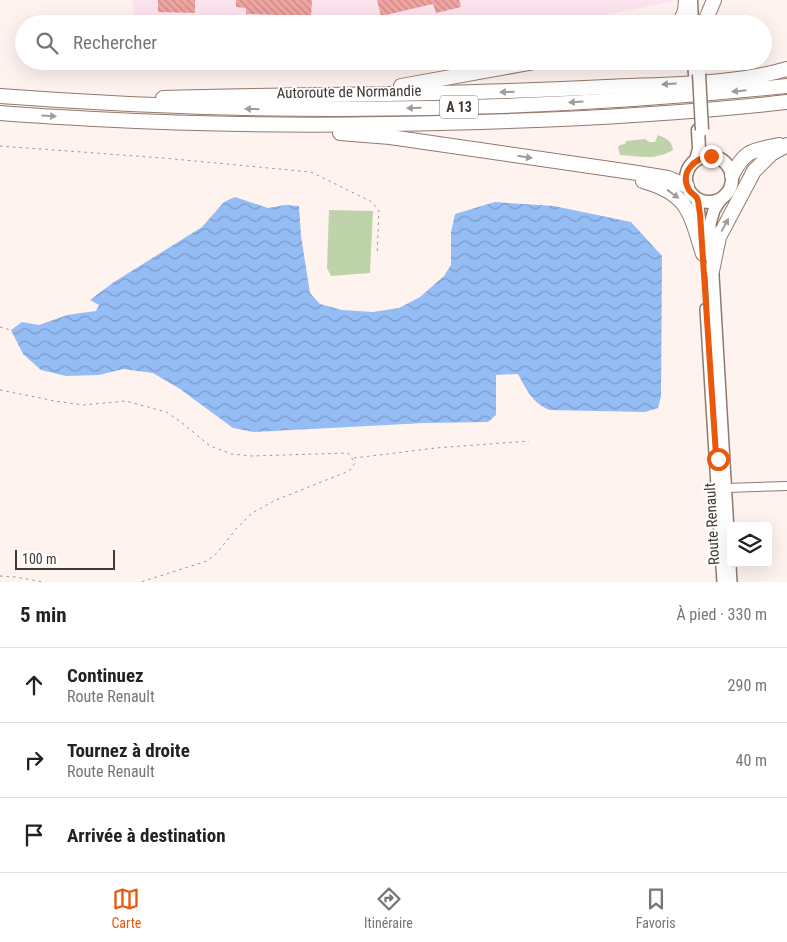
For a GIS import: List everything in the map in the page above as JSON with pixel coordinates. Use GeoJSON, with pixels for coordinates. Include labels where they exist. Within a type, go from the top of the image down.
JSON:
{"type":"FeatureCollection","features":[{"type":"Feature","properties":{"kind":"highway"},"geometry":{"type":"LineString","coordinates":[[683,15],[686,0]]}},
{"type":"Feature","properties":{"kind":"highway"},"geometry":{"type":"LineString","coordinates":[[708,15],[714,0]]}},
{"type":"Feature","properties":{"kind":"highway"},"geometry":{"type":"LineString","coordinates":[[131,104],[150,98],[529,92],[715,81],[762,75],[787,69]]}},
{"type":"Feature","properties":{"kind":"highway"},"geometry":{"type":"LineString","coordinates":[[310,94],[420,83],[491,70]]}},
{"type":"Feature","properties":{"kind":"highway","name":"Autoroute de Normandie"},"geometry":{"type":"LineString","coordinates":[[0,96],[131,104],[268,109],[503,106],[620,100],[787,86]]}},
{"type":"Feature","properties":{"kind":"highway","name":"Autoroute de Normandie"},"geometry":{"type":"LineString","coordinates":[[0,113],[181,123],[316,125],[504,122],[620,116],[787,102]]}},
{"type":"Feature","properties":{"kind":"highway"},"geometry":{"type":"LineString","coordinates":[[316,125],[335,132],[390,137],[668,178],[687,186]]}},
{"type":"Feature","properties":{"kind":"highway"},"geometry":{"type":"LineString","coordinates":[[732,175],[740,160],[754,151],[787,144]]}},
{"type":"Feature","properties":{"kind":"highway"},"geometry":{"type":"LineString","coordinates":[[712,271],[719,237],[754,171],[771,154],[787,144]]}},
{"type":"Feature","properties":{"kind":"highway"},"geometry":{"type":"LineString","coordinates":[[583,166],[654,184],[676,195],[689,213],[703,254]]}},
{"type":"Feature","properties":{"kind":"main road"},"geometry":{"type":"LineString","coordinates":[[691,0],[692,15]]}},
{"type":"Feature","properties":{"kind":"main road"},"geometry":{"type":"LineString","coordinates":[[698,0],[698,15]]}},
{"type":"Feature","properties":{"kind":"main road"},"geometry":{"type":"LineString","coordinates":[[697,70],[699,149],[696,160],[687,172],[687,186],[697,198],[710,202],[722,198]]}},
{"type":"Feature","properties":{"kind":"main road"},"geometry":{"type":"LineString","coordinates":[[700,130],[711,156]]}},
{"type":"Feature","properties":{"kind":"main road"},"geometry":{"type":"LineString","coordinates":[[696,160],[711,156],[725,162],[732,175]]}},
{"type":"Feature","properties":{"kind":"main road","name":"Route Renault"},"geometry":{"type":"LineString","coordinates":[[722,198],[730,188],[732,175]]}},
{"type":"Feature","properties":{"kind":"street","name":"Route Renault"},"geometry":{"type":"LineString","coordinates":[[697,198],[703,254],[723,582]]}},
{"type":"Feature","properties":{"kind":"street","name":"Route Renault"},"geometry":{"type":"LineString","coordinates":[[722,198],[714,210],[710,224],[732,582]]}},
{"type":"Feature","properties":{"kind":"street"},"geometry":{"type":"LineString","coordinates":[[716,455],[720,486],[726,488],[787,486]]}},
{"type":"Feature","properties":{"kind":"path"},"geometry":{"type":"LineString","coordinates":[[0,146],[311,172],[372,202],[379,211],[377,255]]}},
{"type":"Feature","properties":{"kind":"path"},"geometry":{"type":"LineString","coordinates":[[0,327],[11,330]]}},
{"type":"Feature","properties":{"kind":"path"},"geometry":{"type":"LineString","coordinates":[[0,390],[83,405],[126,402],[166,412],[182,422],[210,446],[232,454],[251,456],[348,453],[353,458],[355,463],[349,471],[276,500],[252,513],[236,528],[207,562],[141,582]]}},
{"type":"Feature","properties":{"kind":"path"},"geometry":{"type":"LineString","coordinates":[[353,458],[436,448],[529,441]]}},
{"type":"Feature","properties":{"kind":"path"},"geometry":{"type":"LineString","coordinates":[[0,576],[43,582]]}},
{"type":"Feature","properties":{"kind":"shaded area"},"geometry":{"type":"Polygon","coordinates":[[[133,0],[679,0],[607,15],[134,15],[133,0]]]}},
{"type":"Feature","properties":{"kind":"green space"},"geometry":{"type":"Polygon","coordinates":[[[658,135],[668,140],[673,150],[653,157],[620,155],[618,147],[625,144],[626,141],[645,139],[649,142],[655,142],[658,135]]]}},
{"type":"Feature","properties":{"kind":"green space"},"geometry":{"type":"Polygon","coordinates":[[[329,210],[373,211],[370,273],[331,276],[327,268],[329,210]]]}},
{"type":"Feature","properties":{"kind":"water"},"geometry":{"type":"Polygon","coordinates":[[[235,197],[268,208],[285,205],[299,206],[301,236],[310,293],[320,304],[342,310],[373,312],[399,308],[420,297],[444,276],[451,265],[451,232],[455,214],[495,202],[554,206],[631,222],[662,256],[661,396],[658,408],[645,412],[550,410],[535,400],[518,374],[496,375],[496,415],[488,422],[424,423],[254,432],[233,428],[180,389],[153,373],[123,369],[99,375],[66,376],[41,370],[23,354],[11,330],[22,322],[39,325],[67,315],[96,311],[99,305],[90,300],[114,282],[202,227],[224,202],[235,197]]]}},
{"type":"Feature","properties":{"kind":"building"},"geometry":{"type":"Polygon","coordinates":[[[158,0],[195,0],[195,13],[158,12],[158,0]]]}},
{"type":"Feature","properties":{"kind":"building"},"geometry":{"type":"Polygon","coordinates":[[[236,0],[312,0],[311,15],[246,14],[246,8],[236,7],[236,0]]]}},
{"type":"Feature","properties":{"kind":"building"},"geometry":{"type":"Polygon","coordinates":[[[377,0],[459,0],[461,7],[436,13],[433,4],[381,15],[377,0]]]}},
{"type":"Feature","properties":{"kind":"route"},"geometry":{"type":"LineString","coordinates":[[711,156],[696,160],[690,166],[686,179],[687,186],[697,198],[700,214],[716,455],[718,459]]}}]}
